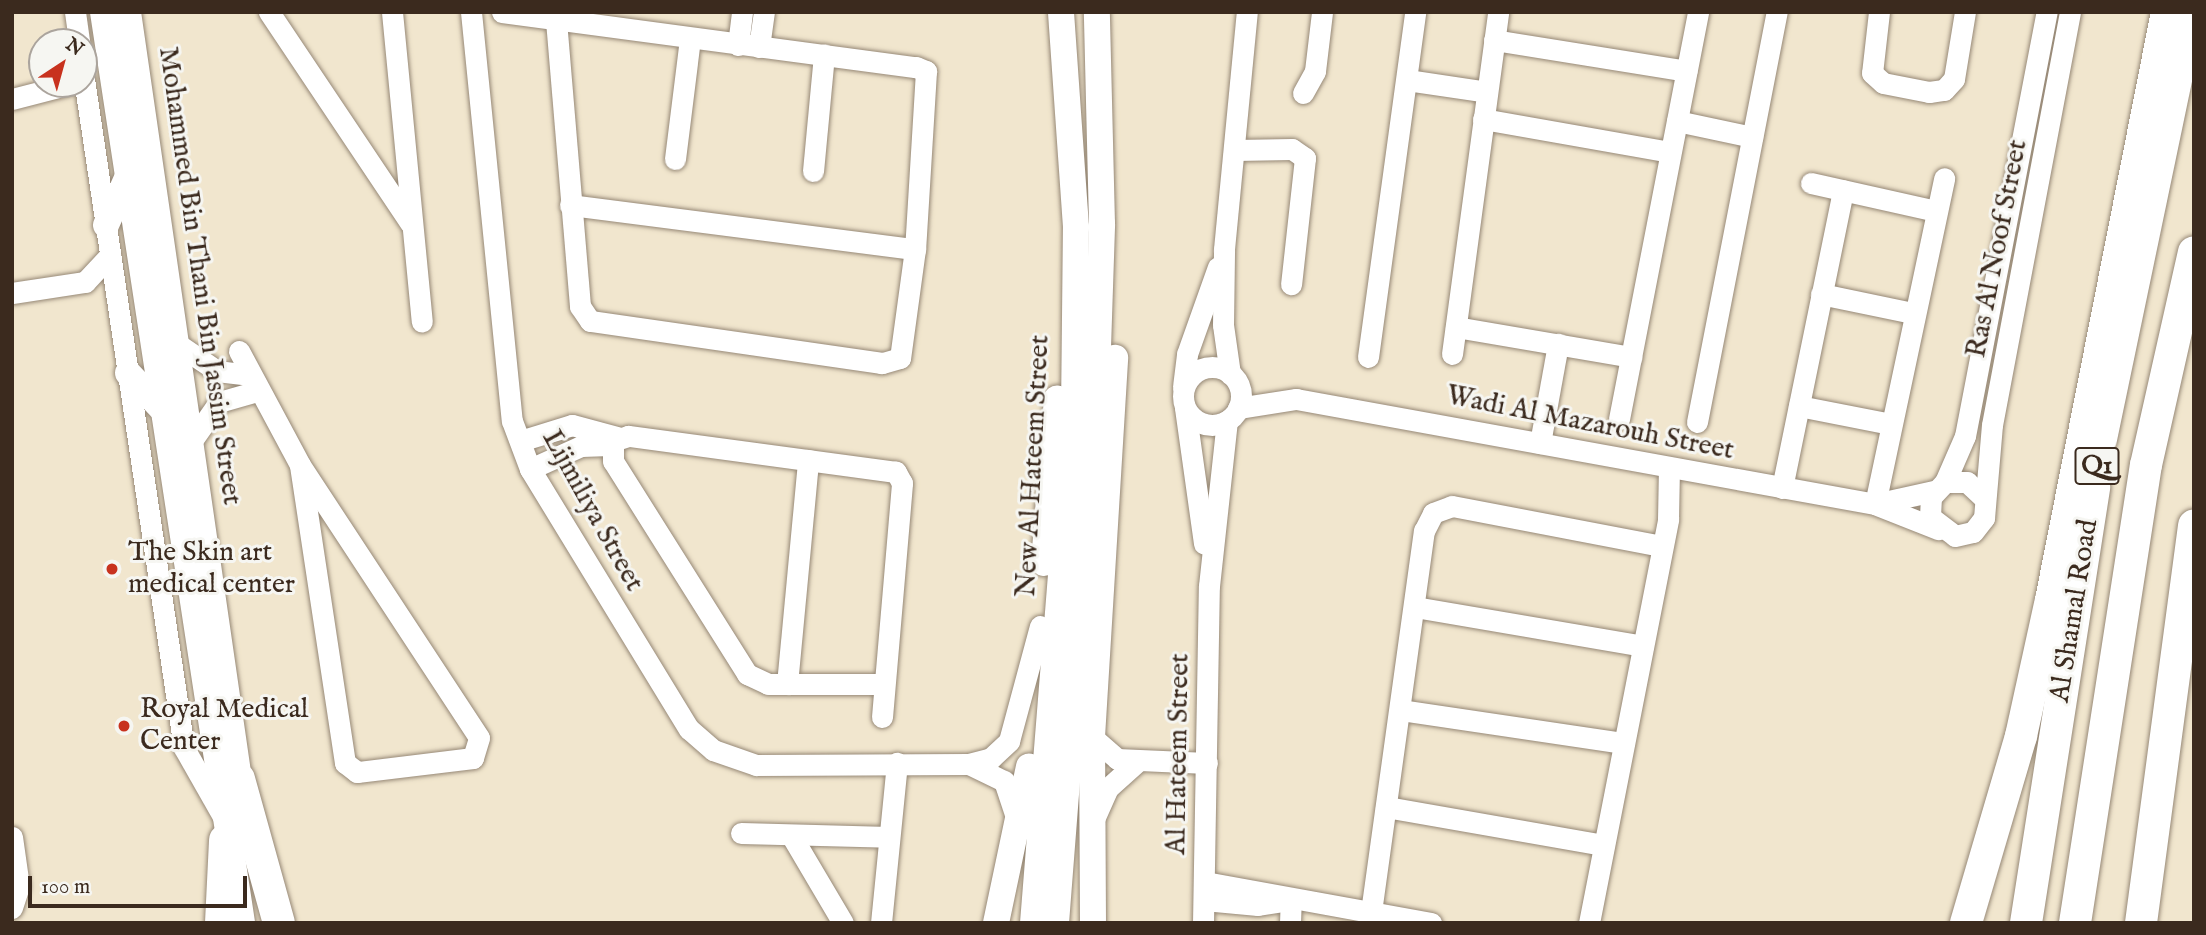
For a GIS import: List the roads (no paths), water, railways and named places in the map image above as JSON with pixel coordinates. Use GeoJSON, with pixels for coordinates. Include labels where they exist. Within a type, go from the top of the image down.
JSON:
{"type":"FeatureCollection","features":[{"type":"Feature","properties":{"kind":"highway"},"geometry":{"type":"LineString","coordinates":[[1966,923],[2021,736],[2054,588],[2166,12]]}},
{"type":"Feature","properties":{"kind":"highway","name":"Al Shamal Road"},"geometry":{"type":"LineString","coordinates":[[2026,923],[2102,437],[2190,12]]}},
{"type":"Feature","properties":{"kind":"highway","name":"Al Shamal Road"},"geometry":{"type":"LineString","coordinates":[[2075,923],[2146,464],[2194,252]]}},
{"type":"Feature","properties":{"kind":"highway"},"geometry":{"type":"LineString","coordinates":[[2141,915],[2194,526]]}},
{"type":"Feature","properties":{"kind":"highway"},"geometry":{"type":"LineString","coordinates":[[239,779],[279,923]]}},
{"type":"Feature","properties":{"kind":"highway"},"geometry":{"type":"LineString","coordinates":[[221,923],[224,828]]}},
{"type":"Feature","properties":{"kind":"main road","name":"Mohammed Bin Thani Bin Jassim Street"},"geometry":{"type":"LineString","coordinates":[[103,12],[224,828],[242,923]]}},
{"type":"Feature","properties":{"kind":"main road","name":"Mohammed Bin Thani Bin Jassim Street"},"geometry":{"type":"LineString","coordinates":[[128,12],[258,923]]}},
{"type":"Feature","properties":{"kind":"main road","name":"New Al Hateem Street"},"geometry":{"type":"LineString","coordinates":[[1061,12],[1089,226]]}},
{"type":"Feature","properties":{"kind":"main road","name":"New Al Hateem Street"},"geometry":{"type":"LineString","coordinates":[[1056,923],[1058,752],[1074,413],[1089,226],[1097,12]]}},
{"type":"Feature","properties":{"kind":"main road"},"geometry":{"type":"LineString","coordinates":[[106,225],[127,178]]}},
{"type":"Feature","properties":{"kind":"main road"},"geometry":{"type":"LineString","coordinates":[[996,923],[1018,828],[1089,226]]}},
{"type":"Feature","properties":{"kind":"main road"},"geometry":{"type":"LineString","coordinates":[[1089,226],[1114,272],[1115,407],[1091,737],[1093,923]]}},
{"type":"Feature","properties":{"kind":"main road"},"geometry":{"type":"LineString","coordinates":[[128,373],[162,408]]}},
{"type":"Feature","properties":{"kind":"main road","name":"New Al Hateem Street"},"geometry":{"type":"LineString","coordinates":[[1033,923],[1058,752]]}},
{"type":"Feature","properties":{"kind":"street"},"geometry":{"type":"LineString","coordinates":[[269,12],[412,226]]}},
{"type":"Feature","properties":{"kind":"street"},"geometry":{"type":"LineString","coordinates":[[392,12],[422,322]]}},
{"type":"Feature","properties":{"kind":"street","name":"Lijmiliya Street"},"geometry":{"type":"LineString","coordinates":[[471,12],[520,441],[530,469],[700,740],[756,765],[892,762],[969,764],[990,758],[1009,741],[1040,626]]}},
{"type":"Feature","properties":{"kind":"street"},"geometry":{"type":"LineString","coordinates":[[502,12],[556,19],[690,39],[916,67],[929,76],[906,348],[895,362],[883,363],[598,325],[580,306],[556,19]]}},
{"type":"Feature","properties":{"kind":"street"},"geometry":{"type":"LineString","coordinates":[[742,12],[749,46]]}},
{"type":"Feature","properties":{"kind":"street"},"geometry":{"type":"LineString","coordinates":[[749,46],[764,12]]}},
{"type":"Feature","properties":{"kind":"street","name":"Al Hateem Street"},"geometry":{"type":"LineString","coordinates":[[1233,376],[1223,325],[1224,249],[1247,12]]}},
{"type":"Feature","properties":{"kind":"street"},"geometry":{"type":"LineString","coordinates":[[1303,93],[1315,71],[1322,12]]}},
{"type":"Feature","properties":{"kind":"street"},"geometry":{"type":"LineString","coordinates":[[1368,357],[1415,12]]}},
{"type":"Feature","properties":{"kind":"street"},"geometry":{"type":"LineString","coordinates":[[1452,354],[1498,12]]}},
{"type":"Feature","properties":{"kind":"street"},"geometry":{"type":"LineString","coordinates":[[1619,419],[1698,12]]}},
{"type":"Feature","properties":{"kind":"street"},"geometry":{"type":"LineString","coordinates":[[1697,422],[1777,12]]}},
{"type":"Feature","properties":{"kind":"street"},"geometry":{"type":"LineString","coordinates":[[1879,12],[1872,73],[1883,83],[1929,92],[1954,79],[1965,12]]}},
{"type":"Feature","properties":{"kind":"street","name":"Ras Al Noof Street"},"geometry":{"type":"LineString","coordinates":[[1940,487],[1965,436],[2047,12]]}},
{"type":"Feature","properties":{"kind":"street","name":"Ras Al Noof Street"},"geometry":{"type":"LineString","coordinates":[[1983,497],[2070,12]]}},
{"type":"Feature","properties":{"kind":"street"},"geometry":{"type":"LineString","coordinates":[[675,159],[690,39]]}},
{"type":"Feature","properties":{"kind":"street"},"geometry":{"type":"LineString","coordinates":[[1494,40],[1687,71]]}},
{"type":"Feature","properties":{"kind":"street"},"geometry":{"type":"LineString","coordinates":[[813,171],[824,55]]}},
{"type":"Feature","properties":{"kind":"street"},"geometry":{"type":"LineString","coordinates":[[1406,80],[1487,92]]}},
{"type":"Feature","properties":{"kind":"street"},"geometry":{"type":"LineString","coordinates":[[77,98],[88,108]]}},
{"type":"Feature","properties":{"kind":"street","name":"Mohammed Bin Thani Bin Jassim Street"},"geometry":{"type":"LineString","coordinates":[[87,98],[184,748],[224,828]]}},
{"type":"Feature","properties":{"kind":"street"},"geometry":{"type":"LineString","coordinates":[[1483,119],[1670,152]]}},
{"type":"Feature","properties":{"kind":"street"},"geometry":{"type":"LineString","coordinates":[[1676,121],[1752,137]]}},
{"type":"Feature","properties":{"kind":"street"},"geometry":{"type":"LineString","coordinates":[[1236,144],[1298,150],[1307,164],[1291,284]]}},
{"type":"Feature","properties":{"kind":"street"},"geometry":{"type":"LineString","coordinates":[[1875,504],[1913,313],[1944,178]]}},
{"type":"Feature","properties":{"kind":"street"},"geometry":{"type":"LineString","coordinates":[[1811,183],[1936,211]]}},
{"type":"Feature","properties":{"kind":"street"},"geometry":{"type":"LineString","coordinates":[[1782,488],[1843,190]]}},
{"type":"Feature","properties":{"kind":"street"},"geometry":{"type":"LineString","coordinates":[[570,205],[915,249]]}},
{"type":"Feature","properties":{"kind":"street","name":"Al Hateem Street"},"geometry":{"type":"LineString","coordinates":[[1209,586],[1184,399],[1187,354],[1224,249]]}},
{"type":"Feature","properties":{"kind":"street"},"geometry":{"type":"LineString","coordinates":[[85,282],[110,256]]}},
{"type":"Feature","properties":{"kind":"street"},"geometry":{"type":"LineString","coordinates":[[12,293],[85,282],[116,296]]}},
{"type":"Feature","properties":{"kind":"street"},"geometry":{"type":"LineString","coordinates":[[1821,294],[1913,313]]}},
{"type":"Feature","properties":{"kind":"street"},"geometry":{"type":"LineString","coordinates":[[1456,327],[1631,357]]}},
{"type":"Feature","properties":{"kind":"street"},"geometry":{"type":"LineString","coordinates":[[176,343],[217,372],[253,383]]}},
{"type":"Feature","properties":{"kind":"street"},"geometry":{"type":"LineString","coordinates":[[1533,442],[1551,343]]}},
{"type":"Feature","properties":{"kind":"street"},"geometry":{"type":"LineString","coordinates":[[239,351],[253,383],[300,466],[479,738],[474,758],[356,772],[345,763],[300,466]]}},
{"type":"Feature","properties":{"kind":"street"},"geometry":{"type":"LineString","coordinates":[[1199,370],[1233,376],[1232,414],[1203,423],[1184,399],[1199,370]]}},
{"type":"Feature","properties":{"kind":"street","name":"Wadi Al Mazarouh Street"},"geometry":{"type":"LineString","coordinates":[[1233,376],[1296,399],[1875,504],[1938,529]]}},
{"type":"Feature","properties":{"kind":"street"},"geometry":{"type":"LineString","coordinates":[[191,442],[219,401],[253,383]]}},
{"type":"Feature","properties":{"kind":"street","name":"Wadi Al Mazarouh Street"},"geometry":{"type":"LineString","coordinates":[[1232,414],[1296,399]]}},
{"type":"Feature","properties":{"kind":"street"},"geometry":{"type":"LineString","coordinates":[[1799,407],[1891,424]]}},
{"type":"Feature","properties":{"kind":"street","name":"Al Hateem Street"},"geometry":{"type":"LineString","coordinates":[[1203,923],[1209,586],[1232,414]]}},
{"type":"Feature","properties":{"kind":"street"},"geometry":{"type":"LineString","coordinates":[[520,441],[572,425],[614,441]]}},
{"type":"Feature","properties":{"kind":"street"},"geometry":{"type":"LineString","coordinates":[[614,441],[613,461],[741,668],[761,683],[884,684]]}},
{"type":"Feature","properties":{"kind":"street"},"geometry":{"type":"LineString","coordinates":[[530,469],[580,446],[614,441],[891,469],[902,483],[882,717]]}},
{"type":"Feature","properties":{"kind":"street"},"geometry":{"type":"LineString","coordinates":[[787,684],[808,460]]}},
{"type":"Feature","properties":{"kind":"street"},"geometry":{"type":"LineString","coordinates":[[1589,923],[1662,546],[1668,519],[1678,505],[1677,469]]}},
{"type":"Feature","properties":{"kind":"street"},"geometry":{"type":"LineString","coordinates":[[1967,482],[1983,497],[1984,517],[1973,532],[1955,537],[1938,529],[1929,511],[1940,487],[1967,482]]}},
{"type":"Feature","properties":{"kind":"street","name":"Wadi Al Mazarouh Street"},"geometry":{"type":"LineString","coordinates":[[1875,504],[1940,487]]}},
{"type":"Feature","properties":{"kind":"street"},"geometry":{"type":"LineString","coordinates":[[1371,912],[1427,521],[1442,508],[1662,546]]}},
{"type":"Feature","properties":{"kind":"street"},"geometry":{"type":"LineString","coordinates":[[1415,607],[1643,646]]}},
{"type":"Feature","properties":{"kind":"street"},"geometry":{"type":"LineString","coordinates":[[1400,710],[1624,743]]}},
{"type":"Feature","properties":{"kind":"street"},"geometry":{"type":"LineString","coordinates":[[1091,737],[1110,755],[1137,762],[1207,763]]}},
{"type":"Feature","properties":{"kind":"street"},"geometry":{"type":"LineString","coordinates":[[881,923],[892,762]]}},
{"type":"Feature","properties":{"kind":"street"},"geometry":{"type":"LineString","coordinates":[[1091,828],[1108,788],[1137,762]]}},
{"type":"Feature","properties":{"kind":"street","name":"Lijmiliya Street"},"geometry":{"type":"LineString","coordinates":[[969,764],[1004,781],[1018,828]]}},
{"type":"Feature","properties":{"kind":"street"},"geometry":{"type":"LineString","coordinates":[[1386,807],[1604,845]]}},
{"type":"Feature","properties":{"kind":"street"},"geometry":{"type":"LineString","coordinates":[[741,834],[889,832]]}},
{"type":"Feature","properties":{"kind":"street"},"geometry":{"type":"LineString","coordinates":[[791,835],[844,923]]}},
{"type":"Feature","properties":{"kind":"street"},"geometry":{"type":"LineString","coordinates":[[12,837],[19,886],[12,908]]}},
{"type":"Feature","properties":{"kind":"street"},"geometry":{"type":"LineString","coordinates":[[1204,891],[1291,900],[1431,923]]}},
{"type":"Feature","properties":{"kind":"street"},"geometry":{"type":"LineString","coordinates":[[1290,923],[1291,900]]}},
{"type":"Feature","properties":{"kind":"place","name":"The Skin art medical center"},"geometry":{"type":"Point","coordinates":[112,569]}},
{"type":"Feature","properties":{"kind":"place","name":"Royal Medical Center"},"geometry":{"type":"Point","coordinates":[124,726]}}]}
